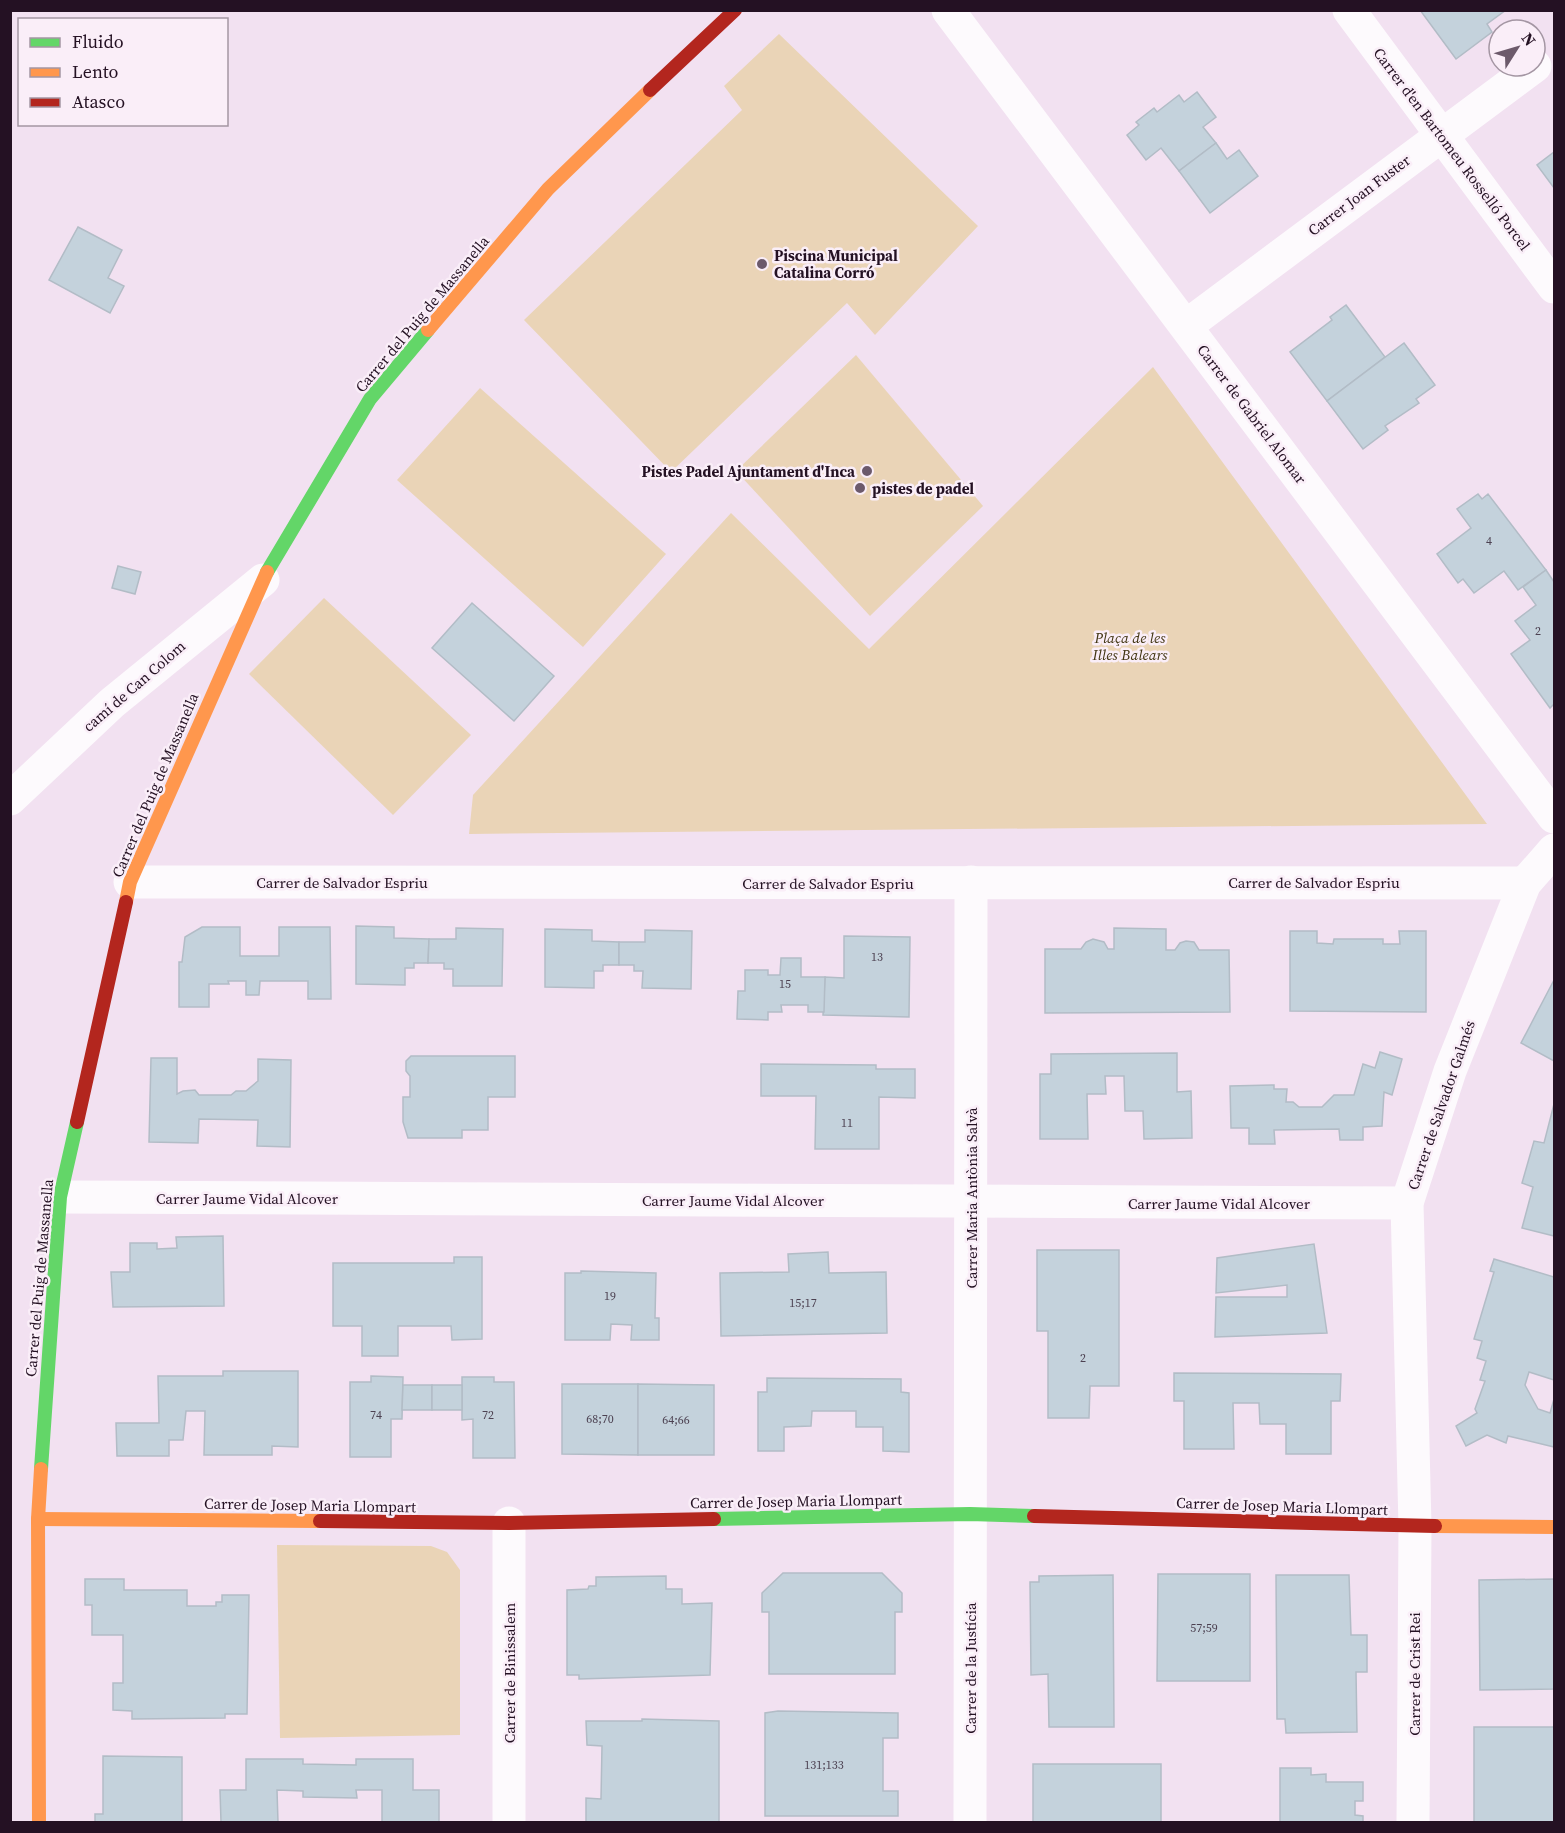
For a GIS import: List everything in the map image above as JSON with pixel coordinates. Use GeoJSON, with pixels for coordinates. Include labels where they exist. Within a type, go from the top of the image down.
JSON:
{"type":"FeatureCollection","features":[{"type":"Feature","properties":{"kind":"street","name":"Carrer del Puig de Massanella"},"geometry":{"type":"LineString","coordinates":[[39,1822],[38,1519],[60,1197],[130,882],[263,580],[370,399],[548,189],[735,10]]}},
{"type":"Feature","properties":{"kind":"street","name":"Carrer de Gabriel Alomar"},"geometry":{"type":"LineString","coordinates":[[948,10],[1554,817]]}},
{"type":"Feature","properties":{"kind":"street","name":"Carrer d'en Bartomeu Rosselló Porcel"},"geometry":{"type":"LineString","coordinates":[[1349,10],[1554,287]]}},
{"type":"Feature","properties":{"kind":"street","name":"Carrer Joan Fuster"},"geometry":{"type":"LineString","coordinates":[[1186,326],[1518,78]]}},
{"type":"Feature","properties":{"kind":"street","name":"camí de Can Colom"},"geometry":{"type":"LineString","coordinates":[[10,799],[112,702],[263,580]]}},
{"type":"Feature","properties":{"kind":"street","name":"Carrer de Salvador Galmés"},"geometry":{"type":"LineString","coordinates":[[1415,1526],[1407,1203],[1450,1071],[1526,883],[1553,854]]}},
{"type":"Feature","properties":{"kind":"street","name":"Carrer de Salvador Espriu"},"geometry":{"type":"LineString","coordinates":[[130,882],[1526,883]]}},
{"type":"Feature","properties":{"kind":"street","name":"Carrer Maria Antònia Salvà"},"geometry":{"type":"LineString","coordinates":[[970,882],[970,1514]]}},
{"type":"Feature","properties":{"kind":"street","name":"Carrer Jaume Vidal Alcover"},"geometry":{"type":"LineString","coordinates":[[60,1197],[1407,1203]]}},
{"type":"Feature","properties":{"kind":"street","name":"Carrer de Josep Maria Llompart"},"geometry":{"type":"LineString","coordinates":[[38,1519],[508,1523],[970,1514],[1415,1526],[1554,1527]]}},
{"type":"Feature","properties":{"kind":"street","name":"Carrer de la Justícia"},"geometry":{"type":"LineString","coordinates":[[970,1514],[970,1822]]}},
{"type":"Feature","properties":{"kind":"street","name":"Carrer de Binissalem"},"geometry":{"type":"LineString","coordinates":[[508,1523],[509,1822]]}},
{"type":"Feature","properties":{"kind":"street","name":"Carrer de Crist Rei"},"geometry":{"type":"LineString","coordinates":[[1413,1822],[1415,1526]]}},
{"type":"Feature","properties":{"kind":"green space","name":"Piscina Municipal Catalina Corró"},"geometry":{"type":"Polygon","coordinates":[[[779,34],[978,226],[875,335],[847,303],[671,472],[524,320],[742,110],[724,86],[779,34]]]}},
{"type":"Feature","properties":{"kind":"green space","name":"pistes de padel"},"geometry":{"type":"Polygon","coordinates":[[[856,355],[983,506],[870,616],[736,471],[856,355]]]}},
{"type":"Feature","properties":{"kind":"green space","name":"Plaça de les Illes Balears"},"geometry":{"type":"Polygon","coordinates":[[[1153,367],[1487,824],[469,834],[473,795],[731,513],[869,649],[1153,367]]]}},
{"type":"Feature","properties":{"kind":"green space"},"geometry":{"type":"Polygon","coordinates":[[[480,388],[666,554],[583,647],[397,480],[480,388]]]}},
{"type":"Feature","properties":{"kind":"green space"},"geometry":{"type":"Polygon","coordinates":[[[324,598],[471,735],[393,815],[249,674],[324,598]]]}},
{"type":"Feature","properties":{"kind":"green space"},"geometry":{"type":"Polygon","coordinates":[[[277,1545],[431,1546],[447,1552],[460,1570],[460,1735],[280,1738],[277,1545]]]}},
{"type":"Feature","properties":{"kind":"building"},"geometry":{"type":"Polygon","coordinates":[[[1420,10],[1506,10],[1495,18],[1487,18],[1487,36],[1456,59],[1420,10]]]}},
{"type":"Feature","properties":{"kind":"building"},"geometry":{"type":"Polygon","coordinates":[[[1197,92],[1216,117],[1203,127],[1216,143],[1179,171],[1161,148],[1146,160],[1127,135],[1139,125],[1136,122],[1154,108],[1157,112],[1179,95],[1184,102],[1197,92]]]}},
{"type":"Feature","properties":{"kind":"building"},"geometry":{"type":"Polygon","coordinates":[[[1216,143],[1227,159],[1239,150],[1258,176],[1210,213],[1179,171],[1216,143]]]}},
{"type":"Feature","properties":{"kind":"building"},"geometry":{"type":"Polygon","coordinates":[[[1554,152],[1554,188],[1537,165],[1554,152]]]}},
{"type":"Feature","properties":{"kind":"building"},"geometry":{"type":"Polygon","coordinates":[[[78,227],[122,250],[108,278],[124,286],[110,313],[49,280],[78,227]]]}},
{"type":"Feature","properties":{"kind":"building"},"geometry":{"type":"Polygon","coordinates":[[[1346,305],[1385,357],[1327,401],[1290,352],[1332,320],[1330,317],[1346,305]]]}},
{"type":"Feature","properties":{"kind":"building"},"geometry":{"type":"Polygon","coordinates":[[[1404,343],[1435,385],[1416,399],[1419,403],[1385,426],[1388,430],[1363,449],[1327,401],[1404,343]]]}},
{"type":"Feature","properties":{"kind":"building"},"geometry":{"type":"Polygon","coordinates":[[[1478,494],[1482,499],[1488,494],[1546,570],[1518,590],[1504,571],[1474,593],[1463,579],[1458,583],[1437,554],[1471,528],[1457,509],[1478,494]]]}},
{"type":"Feature","properties":{"kind":"building"},"geometry":{"type":"Polygon","coordinates":[[[118,566],[141,572],[135,594],[112,588],[118,566]]]}},
{"type":"Feature","properties":{"kind":"building"},"geometry":{"type":"Polygon","coordinates":[[[1546,570],[1554,582],[1554,704],[1550,708],[1511,654],[1530,640],[1515,621],[1536,605],[1523,587],[1546,570]]]}},
{"type":"Feature","properties":{"kind":"building"},"geometry":{"type":"Polygon","coordinates":[[[472,603],[554,676],[514,721],[432,648],[472,603]]]}},
{"type":"Feature","properties":{"kind":"building"},"geometry":{"type":"Polygon","coordinates":[[[356,926],[394,927],[394,938],[429,939],[428,963],[414,963],[414,968],[405,968],[405,985],[356,984],[356,926]]]}},
{"type":"Feature","properties":{"kind":"building"},"geometry":{"type":"Polygon","coordinates":[[[202,927],[240,927],[240,956],[279,956],[279,927],[330,927],[331,999],[308,999],[308,981],[260,981],[259,995],[246,995],[246,981],[228,981],[229,984],[209,984],[209,1007],[179,1007],[179,962],[182,962],[185,937],[202,927]]]}},
{"type":"Feature","properties":{"kind":"building"},"geometry":{"type":"Polygon","coordinates":[[[456,928],[503,929],[502,986],[453,986],[453,969],[444,969],[444,963],[428,963],[429,939],[456,939],[456,928]]]}},
{"type":"Feature","properties":{"kind":"building"},"geometry":{"type":"Polygon","coordinates":[[[1114,928],[1166,929],[1166,950],[1175,950],[1180,943],[1186,941],[1194,942],[1199,950],[1229,950],[1230,1012],[1045,1013],[1045,949],[1081,949],[1086,942],[1093,939],[1104,942],[1108,949],[1114,949],[1114,928]]]}},
{"type":"Feature","properties":{"kind":"building"},"geometry":{"type":"Polygon","coordinates":[[[545,929],[592,930],[592,941],[619,942],[619,965],[603,965],[603,971],[594,971],[594,988],[545,987],[545,929]]]}},
{"type":"Feature","properties":{"kind":"building"},"geometry":{"type":"Polygon","coordinates":[[[645,930],[692,931],[691,989],[642,988],[643,971],[634,971],[634,965],[619,965],[619,942],[645,942],[645,930]]]}},
{"type":"Feature","properties":{"kind":"building"},"geometry":{"type":"Polygon","coordinates":[[[1290,931],[1317,931],[1317,943],[1333,944],[1334,939],[1383,939],[1383,944],[1400,944],[1399,931],[1426,931],[1426,1012],[1290,1011],[1290,931]]]}},
{"type":"Feature","properties":{"kind":"building"},"geometry":{"type":"Polygon","coordinates":[[[844,936],[910,937],[909,1017],[823,1015],[825,977],[844,978],[844,936]]]}},
{"type":"Feature","properties":{"kind":"building"},"geometry":{"type":"Polygon","coordinates":[[[781,958],[801,958],[801,977],[825,977],[824,1012],[808,1012],[808,1005],[781,1005],[782,1012],[768,1012],[768,1020],[737,1019],[738,991],[745,991],[745,970],[768,970],[768,975],[780,975],[781,958]]]}},
{"type":"Feature","properties":{"kind":"building"},"geometry":{"type":"Polygon","coordinates":[[[1554,980],[1554,1061],[1521,1043],[1554,980]]]}},
{"type":"Feature","properties":{"kind":"building"},"geometry":{"type":"Polygon","coordinates":[[[1380,1052],[1402,1059],[1392,1095],[1384,1092],[1382,1126],[1363,1127],[1363,1140],[1340,1140],[1339,1129],[1274,1130],[1275,1144],[1249,1144],[1249,1128],[1231,1128],[1230,1086],[1274,1085],[1274,1089],[1287,1089],[1286,1102],[1293,1102],[1299,1107],[1322,1107],[1334,1095],[1354,1095],[1363,1064],[1375,1068],[1380,1052]]]}},
{"type":"Feature","properties":{"kind":"building"},"geometry":{"type":"Polygon","coordinates":[[[1177,1053],[1177,1092],[1191,1091],[1192,1138],[1144,1139],[1143,1111],[1125,1111],[1124,1076],[1105,1076],[1106,1094],[1087,1094],[1088,1139],[1040,1139],[1040,1074],[1051,1074],[1051,1054],[1177,1053]]]}},
{"type":"Feature","properties":{"kind":"building"},"geometry":{"type":"Polygon","coordinates":[[[411,1056],[515,1056],[515,1097],[488,1097],[488,1130],[462,1130],[462,1138],[408,1138],[403,1122],[403,1097],[410,1097],[410,1076],[406,1071],[406,1061],[411,1056]]]}},
{"type":"Feature","properties":{"kind":"building"},"geometry":{"type":"Polygon","coordinates":[[[151,1058],[177,1058],[177,1094],[195,1090],[199,1095],[231,1095],[236,1091],[246,1091],[258,1081],[258,1059],[291,1060],[290,1147],[257,1146],[258,1120],[199,1119],[198,1143],[149,1142],[151,1058]]]}},
{"type":"Feature","properties":{"kind":"building"},"geometry":{"type":"Polygon","coordinates":[[[761,1064],[876,1065],[876,1069],[915,1069],[915,1098],[879,1097],[879,1149],[815,1149],[816,1096],[761,1096],[761,1064]]]}},
{"type":"Feature","properties":{"kind":"building"},"geometry":{"type":"Polygon","coordinates":[[[1554,1104],[1554,1236],[1522,1228],[1533,1187],[1522,1183],[1534,1141],[1544,1143],[1554,1104]]]}},
{"type":"Feature","properties":{"kind":"building"},"geometry":{"type":"Polygon","coordinates":[[[223,1236],[224,1306],[113,1307],[111,1272],[130,1272],[130,1243],[157,1243],[157,1249],[177,1248],[176,1237],[223,1236]]]}},
{"type":"Feature","properties":{"kind":"building"},"geometry":{"type":"Polygon","coordinates":[[[1314,1244],[1327,1333],[1215,1337],[1216,1297],[1287,1297],[1287,1285],[1216,1293],[1217,1258],[1314,1244]]]}},
{"type":"Feature","properties":{"kind":"building"},"geometry":{"type":"Polygon","coordinates":[[[1037,1250],[1119,1250],[1119,1386],[1090,1386],[1089,1418],[1048,1418],[1048,1331],[1037,1331],[1037,1250]]]}},
{"type":"Feature","properties":{"kind":"building"},"geometry":{"type":"Polygon","coordinates":[[[828,1252],[829,1273],[886,1272],[887,1333],[721,1336],[720,1273],[789,1272],[788,1254],[828,1252]]]}},
{"type":"Feature","properties":{"kind":"building"},"geometry":{"type":"Polygon","coordinates":[[[454,1257],[482,1257],[482,1339],[452,1340],[451,1326],[398,1326],[398,1356],[362,1356],[362,1326],[333,1326],[333,1263],[454,1263],[454,1257]]]}},
{"type":"Feature","properties":{"kind":"building"},"geometry":{"type":"Polygon","coordinates":[[[1494,1259],[1554,1277],[1554,1380],[1529,1372],[1525,1385],[1538,1409],[1550,1413],[1554,1399],[1554,1447],[1508,1436],[1506,1443],[1487,1435],[1466,1446],[1456,1426],[1477,1413],[1475,1409],[1485,1381],[1480,1380],[1486,1361],[1477,1358],[1482,1341],[1474,1339],[1494,1272],[1490,1271],[1494,1259]]]}},
{"type":"Feature","properties":{"kind":"building"},"geometry":{"type":"Polygon","coordinates":[[[581,1271],[656,1273],[655,1318],[659,1318],[659,1340],[631,1340],[632,1325],[611,1324],[610,1340],[565,1340],[565,1273],[581,1273],[581,1271]]]}},
{"type":"Feature","properties":{"kind":"building"},"geometry":{"type":"Polygon","coordinates":[[[223,1371],[298,1371],[298,1447],[272,1446],[272,1455],[204,1455],[205,1411],[186,1411],[183,1440],[169,1440],[169,1456],[117,1456],[116,1423],[159,1423],[158,1376],[223,1376],[223,1371]]]}},
{"type":"Feature","properties":{"kind":"building"},"geometry":{"type":"Polygon","coordinates":[[[1174,1373],[1341,1374],[1340,1401],[1331,1401],[1331,1454],[1286,1454],[1286,1424],[1260,1424],[1259,1403],[1233,1403],[1234,1449],[1184,1449],[1184,1401],[1174,1401],[1174,1373]]]}},
{"type":"Feature","properties":{"kind":"building"},"geometry":{"type":"Polygon","coordinates":[[[371,1376],[403,1377],[402,1419],[391,1419],[391,1457],[350,1457],[350,1382],[371,1382],[371,1376]]]}},
{"type":"Feature","properties":{"kind":"building"},"geometry":{"type":"Polygon","coordinates":[[[462,1377],[494,1377],[494,1382],[514,1382],[515,1458],[473,1458],[473,1419],[462,1420],[462,1377]]]}},
{"type":"Feature","properties":{"kind":"building"},"geometry":{"type":"Polygon","coordinates":[[[767,1378],[901,1379],[901,1392],[909,1393],[909,1452],[883,1451],[883,1427],[856,1427],[856,1411],[812,1411],[811,1426],[784,1427],[784,1451],[758,1451],[758,1392],[767,1392],[767,1378]]]}},
{"type":"Feature","properties":{"kind":"building"},"geometry":{"type":"Polygon","coordinates":[[[562,1384],[638,1384],[638,1455],[562,1454],[562,1384]]]}},
{"type":"Feature","properties":{"kind":"building"},"geometry":{"type":"Polygon","coordinates":[[[638,1384],[714,1385],[714,1455],[638,1455],[638,1384]]]}},
{"type":"Feature","properties":{"kind":"building"},"geometry":{"type":"Polygon","coordinates":[[[403,1385],[432,1385],[432,1410],[402,1410],[403,1385]]]}},
{"type":"Feature","properties":{"kind":"building"},"geometry":{"type":"Polygon","coordinates":[[[432,1385],[462,1385],[462,1410],[432,1410],[432,1385]]]}},
{"type":"Feature","properties":{"kind":"building"},"geometry":{"type":"Polygon","coordinates":[[[783,1573],[882,1573],[902,1593],[902,1612],[895,1612],[895,1674],[769,1674],[769,1612],[762,1612],[762,1593],[783,1573]]]}},
{"type":"Feature","properties":{"kind":"building"},"geometry":{"type":"Polygon","coordinates":[[[1158,1574],[1250,1574],[1250,1681],[1157,1681],[1158,1574]]]}},
{"type":"Feature","properties":{"kind":"building"},"geometry":{"type":"Polygon","coordinates":[[[1113,1575],[1114,1727],[1049,1727],[1048,1674],[1031,1675],[1030,1582],[1039,1582],[1039,1576],[1113,1575]]]}},
{"type":"Feature","properties":{"kind":"building"},"geometry":{"type":"Polygon","coordinates":[[[1276,1575],[1349,1575],[1351,1635],[1367,1635],[1367,1672],[1356,1672],[1357,1732],[1286,1733],[1285,1719],[1277,1719],[1276,1575]]]}},
{"type":"Feature","properties":{"kind":"building"},"geometry":{"type":"Polygon","coordinates":[[[666,1576],[666,1589],[682,1589],[682,1604],[712,1603],[710,1675],[579,1679],[579,1675],[567,1675],[567,1590],[588,1589],[589,1586],[596,1586],[596,1577],[666,1576]]]}},
{"type":"Feature","properties":{"kind":"building"},"geometry":{"type":"Polygon","coordinates":[[[85,1579],[124,1579],[124,1590],[187,1590],[187,1606],[216,1606],[216,1602],[222,1602],[222,1595],[249,1595],[247,1714],[225,1714],[225,1718],[132,1719],[132,1711],[113,1710],[113,1683],[123,1683],[123,1635],[92,1635],[92,1605],[85,1605],[85,1579]]]}},
{"type":"Feature","properties":{"kind":"building"},"geometry":{"type":"Polygon","coordinates":[[[1554,1579],[1554,1689],[1480,1690],[1479,1580],[1554,1579]]]}},
{"type":"Feature","properties":{"kind":"building"},"geometry":{"type":"Polygon","coordinates":[[[778,1711],[898,1713],[898,1738],[883,1738],[883,1791],[898,1791],[898,1816],[765,1816],[765,1713],[778,1711]]]}},
{"type":"Feature","properties":{"kind":"building"},"geometry":{"type":"Polygon","coordinates":[[[642,1719],[719,1721],[719,1822],[586,1822],[586,1798],[601,1799],[602,1746],[587,1745],[586,1721],[642,1721],[642,1719]]]}},
{"type":"Feature","properties":{"kind":"building"},"geometry":{"type":"Polygon","coordinates":[[[1474,1727],[1554,1727],[1554,1822],[1474,1822],[1474,1727]]]}},
{"type":"Feature","properties":{"kind":"building"},"geometry":{"type":"Polygon","coordinates":[[[103,1756],[182,1757],[182,1822],[95,1822],[95,1814],[103,1814],[103,1756]]]}},
{"type":"Feature","properties":{"kind":"building"},"geometry":{"type":"Polygon","coordinates":[[[246,1759],[303,1759],[303,1764],[356,1765],[356,1759],[413,1759],[413,1790],[439,1790],[439,1822],[382,1822],[382,1790],[356,1790],[357,1798],[303,1797],[303,1791],[277,1790],[278,1822],[221,1822],[220,1790],[246,1790],[246,1759]]]}},
{"type":"Feature","properties":{"kind":"building"},"geometry":{"type":"Polygon","coordinates":[[[1033,1764],[1161,1764],[1161,1822],[1033,1822],[1033,1764]]]}},
{"type":"Feature","properties":{"kind":"building"},"geometry":{"type":"Polygon","coordinates":[[[1280,1768],[1311,1768],[1311,1775],[1326,1774],[1326,1782],[1363,1782],[1363,1801],[1355,1801],[1355,1815],[1363,1816],[1363,1822],[1280,1822],[1280,1768]]]}},
{"type":"Feature","properties":{"kind":"traffic: fast"},"geometry":{"type":"LineString","coordinates":[[267,572],[370,399],[428,330]]}},
{"type":"Feature","properties":{"kind":"traffic: fast"},"geometry":{"type":"LineString","coordinates":[[41,1469],[60,1197],[77,1122]]}},
{"type":"Feature","properties":{"kind":"traffic: fast"},"geometry":{"type":"LineString","coordinates":[[714,1519],[970,1514],[1034,1516]]}},
{"type":"Feature","properties":{"kind":"traffic: slow"},"geometry":{"type":"LineString","coordinates":[[428,330],[548,189],[650,90]]}},
{"type":"Feature","properties":{"kind":"traffic: slow"},"geometry":{"type":"LineString","coordinates":[[126,902],[130,882],[267,572]]}},
{"type":"Feature","properties":{"kind":"traffic: slow"},"geometry":{"type":"LineString","coordinates":[[39,1822],[38,1519],[41,1469]]}},
{"type":"Feature","properties":{"kind":"traffic: slow"},"geometry":{"type":"LineString","coordinates":[[38,1519],[320,1521]]}},
{"type":"Feature","properties":{"kind":"traffic: slow"},"geometry":{"type":"LineString","coordinates":[[1435,1526],[1554,1527]]}},
{"type":"Feature","properties":{"kind":"traffic: jam"},"geometry":{"type":"LineString","coordinates":[[650,90],[735,10]]}},
{"type":"Feature","properties":{"kind":"traffic: jam"},"geometry":{"type":"LineString","coordinates":[[77,1122],[126,902]]}},
{"type":"Feature","properties":{"kind":"traffic: jam"},"geometry":{"type":"LineString","coordinates":[[1034,1516],[1435,1526]]}},
{"type":"Feature","properties":{"kind":"traffic: jam"},"geometry":{"type":"LineString","coordinates":[[320,1521],[509,1523],[714,1519]]}},
{"type":"Feature","properties":{"kind":"place","name":"Piscina Municipal Catalina Corró"},"geometry":{"type":"Point","coordinates":[762,264]}},
{"type":"Feature","properties":{"kind":"place","name":"Pistes Padel Ajuntament d'Inca"},"geometry":{"type":"Point","coordinates":[867,471]}},
{"type":"Feature","properties":{"kind":"place","name":"pistes de padel"},"geometry":{"type":"Point","coordinates":[860,488]}}]}
